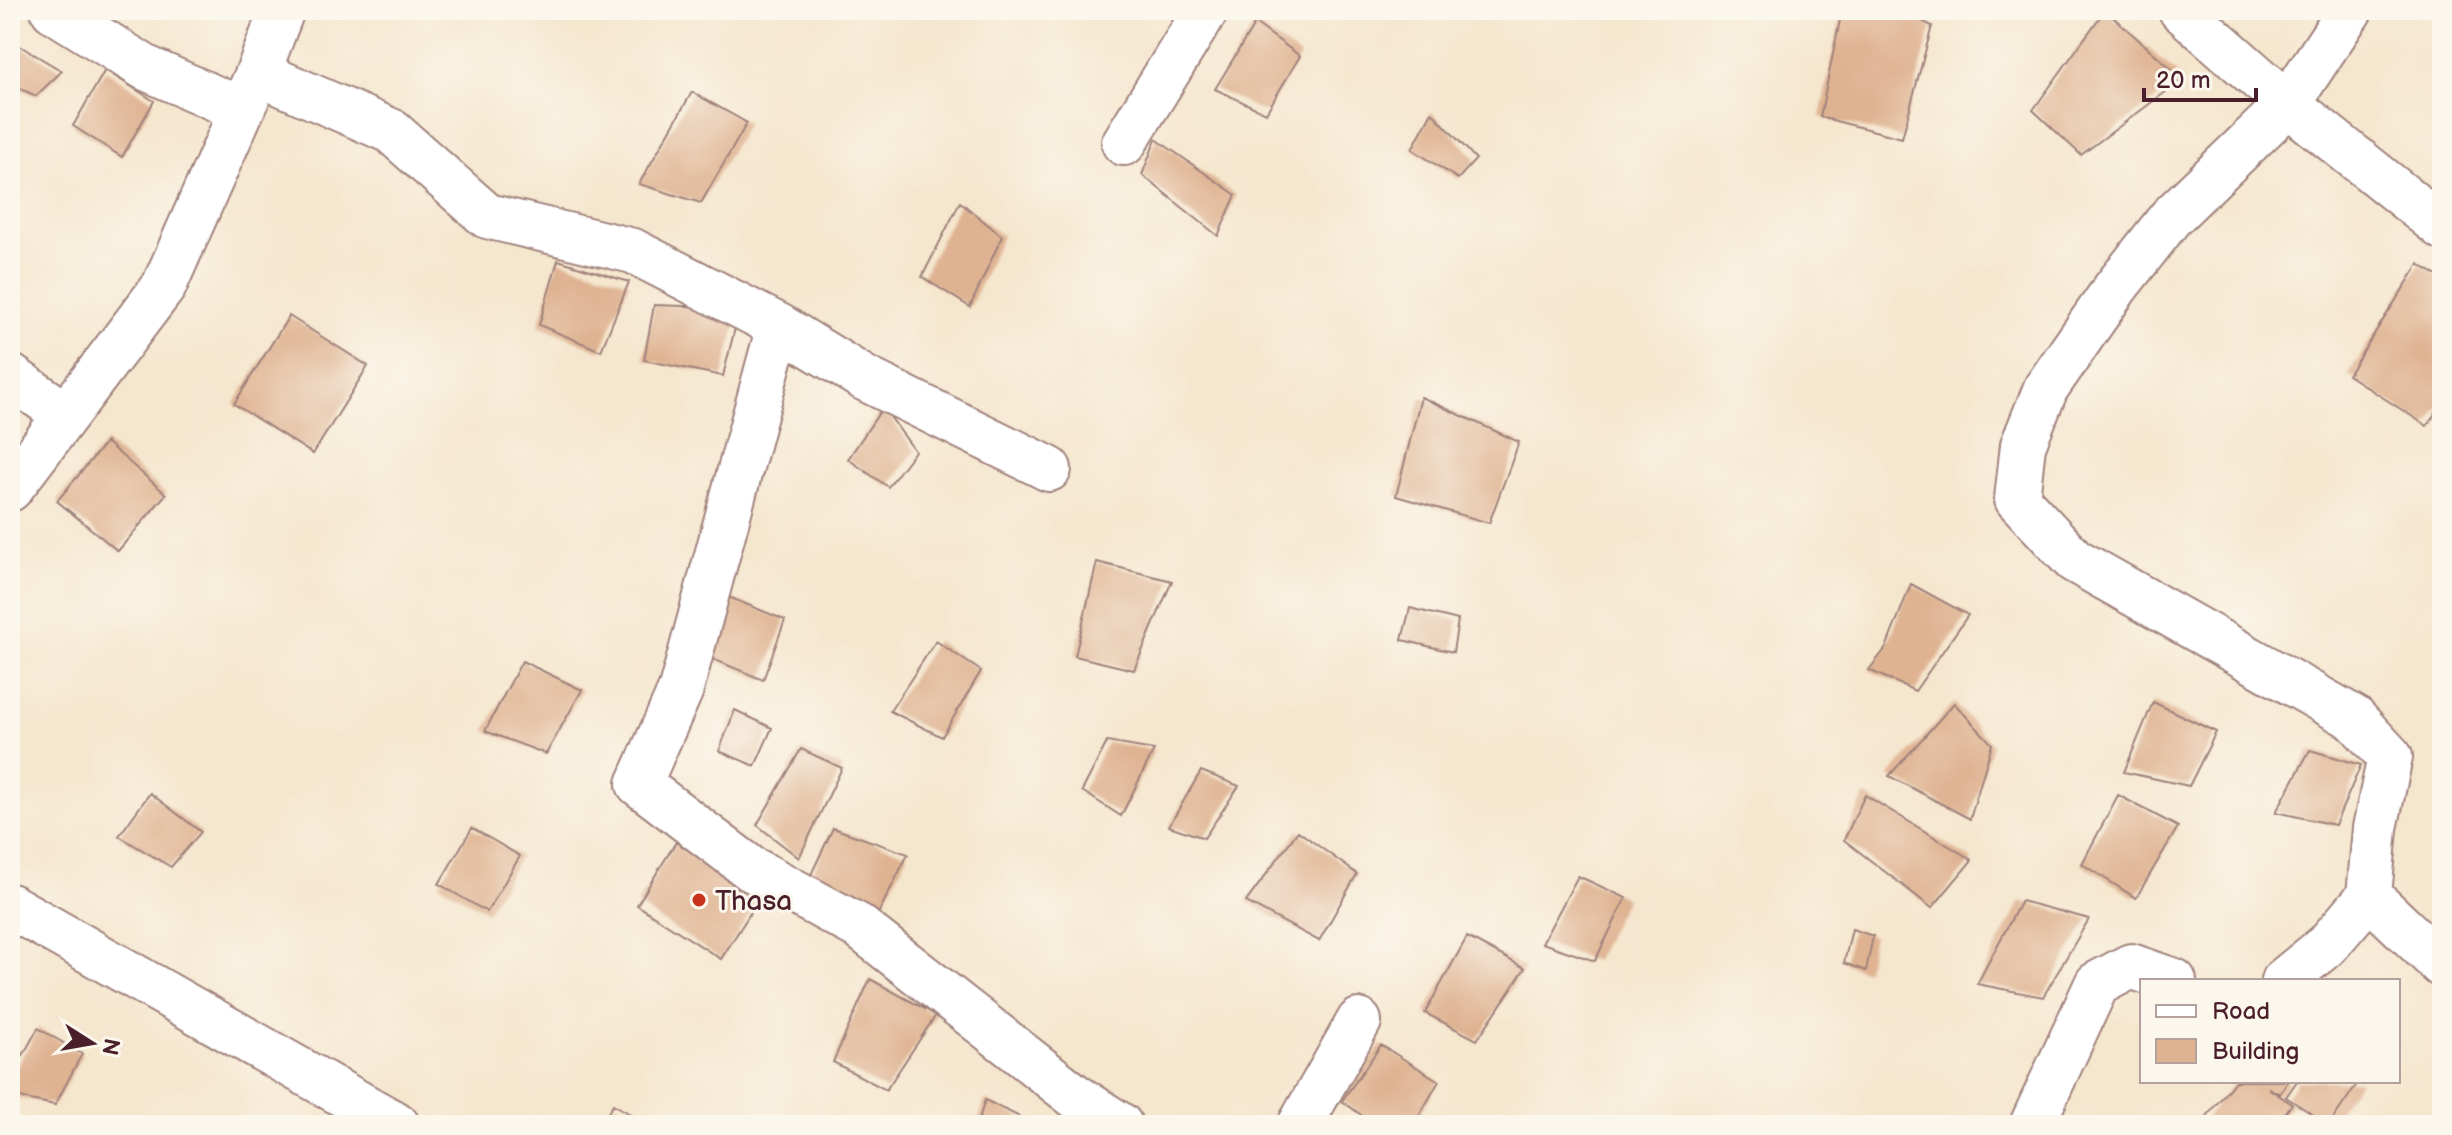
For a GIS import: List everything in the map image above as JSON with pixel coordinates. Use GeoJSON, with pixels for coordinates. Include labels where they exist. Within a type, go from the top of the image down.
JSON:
{"type":"FeatureCollection","features":[{"type":"Feature","properties":{"kind":"street"},"geometry":{"type":"LineString","coordinates":[[53,10],[146,68],[250,92],[391,131],[487,216],[633,251],[779,326],[864,378],[1049,469]]}},
{"type":"Feature","properties":{"kind":"street"},"geometry":{"type":"LineString","coordinates":[[10,489],[164,286],[250,92],[282,10]]}},
{"type":"Feature","properties":{"kind":"street"},"geometry":{"type":"LineString","coordinates":[[1124,143],[1206,10]]}},
{"type":"Feature","properties":{"kind":"street"},"geometry":{"type":"LineString","coordinates":[[2181,10],[2288,104],[2442,227]]}},
{"type":"Feature","properties":{"kind":"street"},"geometry":{"type":"LineString","coordinates":[[2285,979],[2327,945],[2369,896],[2375,828],[2390,757],[2354,718],[2074,560],[2017,499],[2023,445],[2046,388],[2116,287],[2171,217],[2288,104],[2350,10]]}},
{"type":"Feature","properties":{"kind":"street"},"geometry":{"type":"LineString","coordinates":[[779,326],[681,689],[639,784],[750,868],[858,926],[1075,1096],[1120,1125]]}},
{"type":"Feature","properties":{"kind":"street"},"geometry":{"type":"LineString","coordinates":[[10,376],[66,415]]}},
{"type":"Feature","properties":{"kind":"street"},"geometry":{"type":"LineString","coordinates":[[2369,896],[2442,965]]}},
{"type":"Feature","properties":{"kind":"street"},"geometry":{"type":"LineString","coordinates":[[10,906],[397,1125]]}},
{"type":"Feature","properties":{"kind":"street"},"geometry":{"type":"LineString","coordinates":[[2032,1125],[2097,984],[2131,966],[2168,979]]}},
{"type":"Feature","properties":{"kind":"street"},"geometry":{"type":"LineString","coordinates":[[1300,1125],[1359,1021]]}},
{"type":"Feature","properties":{"kind":"building"},"geometry":{"type":"Polygon","coordinates":[[[1842,10],[1901,10],[1932,26],[1902,138],[1820,117],[1842,10]]]}},
{"type":"Feature","properties":{"kind":"building"},"geometry":{"type":"Polygon","coordinates":[[[2105,10],[2183,79],[2081,155],[2033,110],[2105,10]]]}},
{"type":"Feature","properties":{"kind":"building"},"geometry":{"type":"Polygon","coordinates":[[[1255,23],[1300,56],[1266,113],[1215,89],[1255,23]]]}},
{"type":"Feature","properties":{"kind":"building"},"geometry":{"type":"Polygon","coordinates":[[[10,40],[62,71],[36,96],[10,84],[10,40]]]}},
{"type":"Feature","properties":{"kind":"building"},"geometry":{"type":"Polygon","coordinates":[[[105,70],[154,101],[122,157],[73,126],[105,70]]]}},
{"type":"Feature","properties":{"kind":"building"},"geometry":{"type":"Polygon","coordinates":[[[692,92],[747,123],[701,203],[639,184],[692,92]]]}},
{"type":"Feature","properties":{"kind":"building"},"geometry":{"type":"Polygon","coordinates":[[[1432,112],[1476,159],[1458,179],[1412,149],[1432,112]]]}},
{"type":"Feature","properties":{"kind":"building"},"geometry":{"type":"Polygon","coordinates":[[[1156,139],[1236,195],[1218,236],[1142,175],[1156,139]]]}},
{"type":"Feature","properties":{"kind":"building"},"geometry":{"type":"Polygon","coordinates":[[[960,202],[1002,236],[970,307],[922,277],[960,202]]]}},
{"type":"Feature","properties":{"kind":"building"},"geometry":{"type":"Polygon","coordinates":[[[558,260],[629,282],[601,351],[539,325],[558,260]]]}},
{"type":"Feature","properties":{"kind":"building"},"geometry":{"type":"Polygon","coordinates":[[[2419,264],[2442,279],[2442,404],[2427,426],[2348,375],[2419,264]]]}},
{"type":"Feature","properties":{"kind":"building"},"geometry":{"type":"Polygon","coordinates":[[[654,305],[740,308],[723,376],[644,360],[654,305]]]}},
{"type":"Feature","properties":{"kind":"building"},"geometry":{"type":"Polygon","coordinates":[[[289,316],[368,366],[313,454],[234,404],[289,316]]]}},
{"type":"Feature","properties":{"kind":"building"},"geometry":{"type":"Polygon","coordinates":[[[1421,397],[1519,442],[1489,523],[1396,496],[1421,397]]]}},
{"type":"Feature","properties":{"kind":"building"},"geometry":{"type":"Polygon","coordinates":[[[883,407],[915,451],[888,487],[848,459],[883,407]]]}},
{"type":"Feature","properties":{"kind":"building"},"geometry":{"type":"Polygon","coordinates":[[[106,442],[166,494],[118,551],[57,501],[106,442]]]}},
{"type":"Feature","properties":{"kind":"building"},"geometry":{"type":"Polygon","coordinates":[[[1097,562],[1172,581],[1134,670],[1075,656],[1097,562]]]}},
{"type":"Feature","properties":{"kind":"building"},"geometry":{"type":"Polygon","coordinates":[[[1911,584],[1968,615],[1915,691],[1869,670],[1886,648],[1911,584]]]}},
{"type":"Feature","properties":{"kind":"building"},"geometry":{"type":"Polygon","coordinates":[[[726,596],[785,620],[763,680],[708,657],[726,596]]]}},
{"type":"Feature","properties":{"kind":"building"},"geometry":{"type":"Polygon","coordinates":[[[1410,608],[1458,620],[1453,652],[1402,640],[1410,608]]]}},
{"type":"Feature","properties":{"kind":"building"},"geometry":{"type":"Polygon","coordinates":[[[936,641],[981,671],[942,737],[890,711],[936,641]]]}},
{"type":"Feature","properties":{"kind":"building"},"geometry":{"type":"Polygon","coordinates":[[[522,661],[582,690],[546,754],[485,731],[522,661]]]}},
{"type":"Feature","properties":{"kind":"building"},"geometry":{"type":"Polygon","coordinates":[[[2153,702],[2216,732],[2189,786],[2124,772],[2153,702]]]}},
{"type":"Feature","properties":{"kind":"building"},"geometry":{"type":"Polygon","coordinates":[[[1954,703],[1992,744],[1970,819],[1889,776],[1954,703]]]}},
{"type":"Feature","properties":{"kind":"building"},"geometry":{"type":"Polygon","coordinates":[[[735,710],[772,728],[755,766],[719,751],[735,710]]]}},
{"type":"Feature","properties":{"kind":"building"},"geometry":{"type":"Polygon","coordinates":[[[1107,742],[1154,750],[1121,816],[1082,791],[1107,742]]]}},
{"type":"Feature","properties":{"kind":"building"},"geometry":{"type":"Polygon","coordinates":[[[801,749],[842,768],[799,858],[757,825],[801,749]]]}},
{"type":"Feature","properties":{"kind":"building"},"geometry":{"type":"Polygon","coordinates":[[[2310,750],[2361,765],[2335,825],[2276,812],[2310,750]]]}},
{"type":"Feature","properties":{"kind":"building"},"geometry":{"type":"Polygon","coordinates":[[[1201,771],[1239,786],[1204,838],[1169,826],[1201,771]]]}},
{"type":"Feature","properties":{"kind":"building"},"geometry":{"type":"Polygon","coordinates":[[[150,793],[201,832],[171,867],[119,836],[150,793]]]}},
{"type":"Feature","properties":{"kind":"building"},"geometry":{"type":"Polygon","coordinates":[[[1865,795],[1972,860],[1932,908],[1844,840],[1865,795]]]}},
{"type":"Feature","properties":{"kind":"building"},"geometry":{"type":"Polygon","coordinates":[[[2118,795],[2178,827],[2136,898],[2082,864],[2118,795]]]}},
{"type":"Feature","properties":{"kind":"building"},"geometry":{"type":"Polygon","coordinates":[[[472,828],[520,856],[487,912],[439,884],[472,828]]]}},
{"type":"Feature","properties":{"kind":"building"},"geometry":{"type":"Polygon","coordinates":[[[833,828],[908,854],[878,914],[808,881],[833,828]]]}},
{"type":"Feature","properties":{"kind":"building"},"geometry":{"type":"Polygon","coordinates":[[[1298,831],[1357,874],[1319,941],[1246,902],[1298,831]]]}},
{"type":"Feature","properties":{"kind":"building","name":"Thasa"},"geometry":{"type":"Polygon","coordinates":[[[676,842],[761,896],[721,959],[637,905],[676,842]]]}},
{"type":"Feature","properties":{"kind":"building"},"geometry":{"type":"Polygon","coordinates":[[[1578,876],[1626,898],[1595,961],[1542,943],[1578,876]]]}},
{"type":"Feature","properties":{"kind":"building"},"geometry":{"type":"Polygon","coordinates":[[[2021,901],[2089,919],[2043,997],[1977,984],[2021,901]]]}},
{"type":"Feature","properties":{"kind":"building"},"geometry":{"type":"Polygon","coordinates":[[[1852,929],[1873,936],[1866,971],[1844,963],[1852,929]]]}},
{"type":"Feature","properties":{"kind":"building"},"geometry":{"type":"Polygon","coordinates":[[[1467,937],[1525,968],[1477,1040],[1425,1013],[1467,937]]]}},
{"type":"Feature","properties":{"kind":"building"},"geometry":{"type":"Polygon","coordinates":[[[870,979],[936,1015],[886,1090],[833,1062],[870,979]]]}},
{"type":"Feature","properties":{"kind":"building"},"geometry":{"type":"Polygon","coordinates":[[[38,1028],[82,1054],[55,1105],[10,1096],[10,1079],[38,1028]]]}},
{"type":"Feature","properties":{"kind":"building"},"geometry":{"type":"Polygon","coordinates":[[[1381,1045],[1439,1081],[1414,1125],[1375,1125],[1342,1101],[1381,1045]]]}},
{"type":"Feature","properties":{"kind":"building"},"geometry":{"type":"Polygon","coordinates":[[[2233,1083],[2287,1083],[2280,1094],[2268,1088],[2292,1104],[2276,1125],[2200,1125],[2233,1083]]]}},
{"type":"Feature","properties":{"kind":"building"},"geometry":{"type":"Polygon","coordinates":[[[2296,1083],[2358,1083],[2329,1125],[2286,1097],[2296,1083]]]}},
{"type":"Feature","properties":{"kind":"building"},"geometry":{"type":"Polygon","coordinates":[[[985,1100],[1036,1125],[977,1125],[985,1100]]]}},
{"type":"Feature","properties":{"kind":"building"},"geometry":{"type":"Polygon","coordinates":[[[613,1104],[649,1125],[601,1125],[613,1104]]]}},
{"type":"Feature","properties":{"kind":"place","name":"Thasa"},"geometry":{"type":"Point","coordinates":[699,900]}}]}
